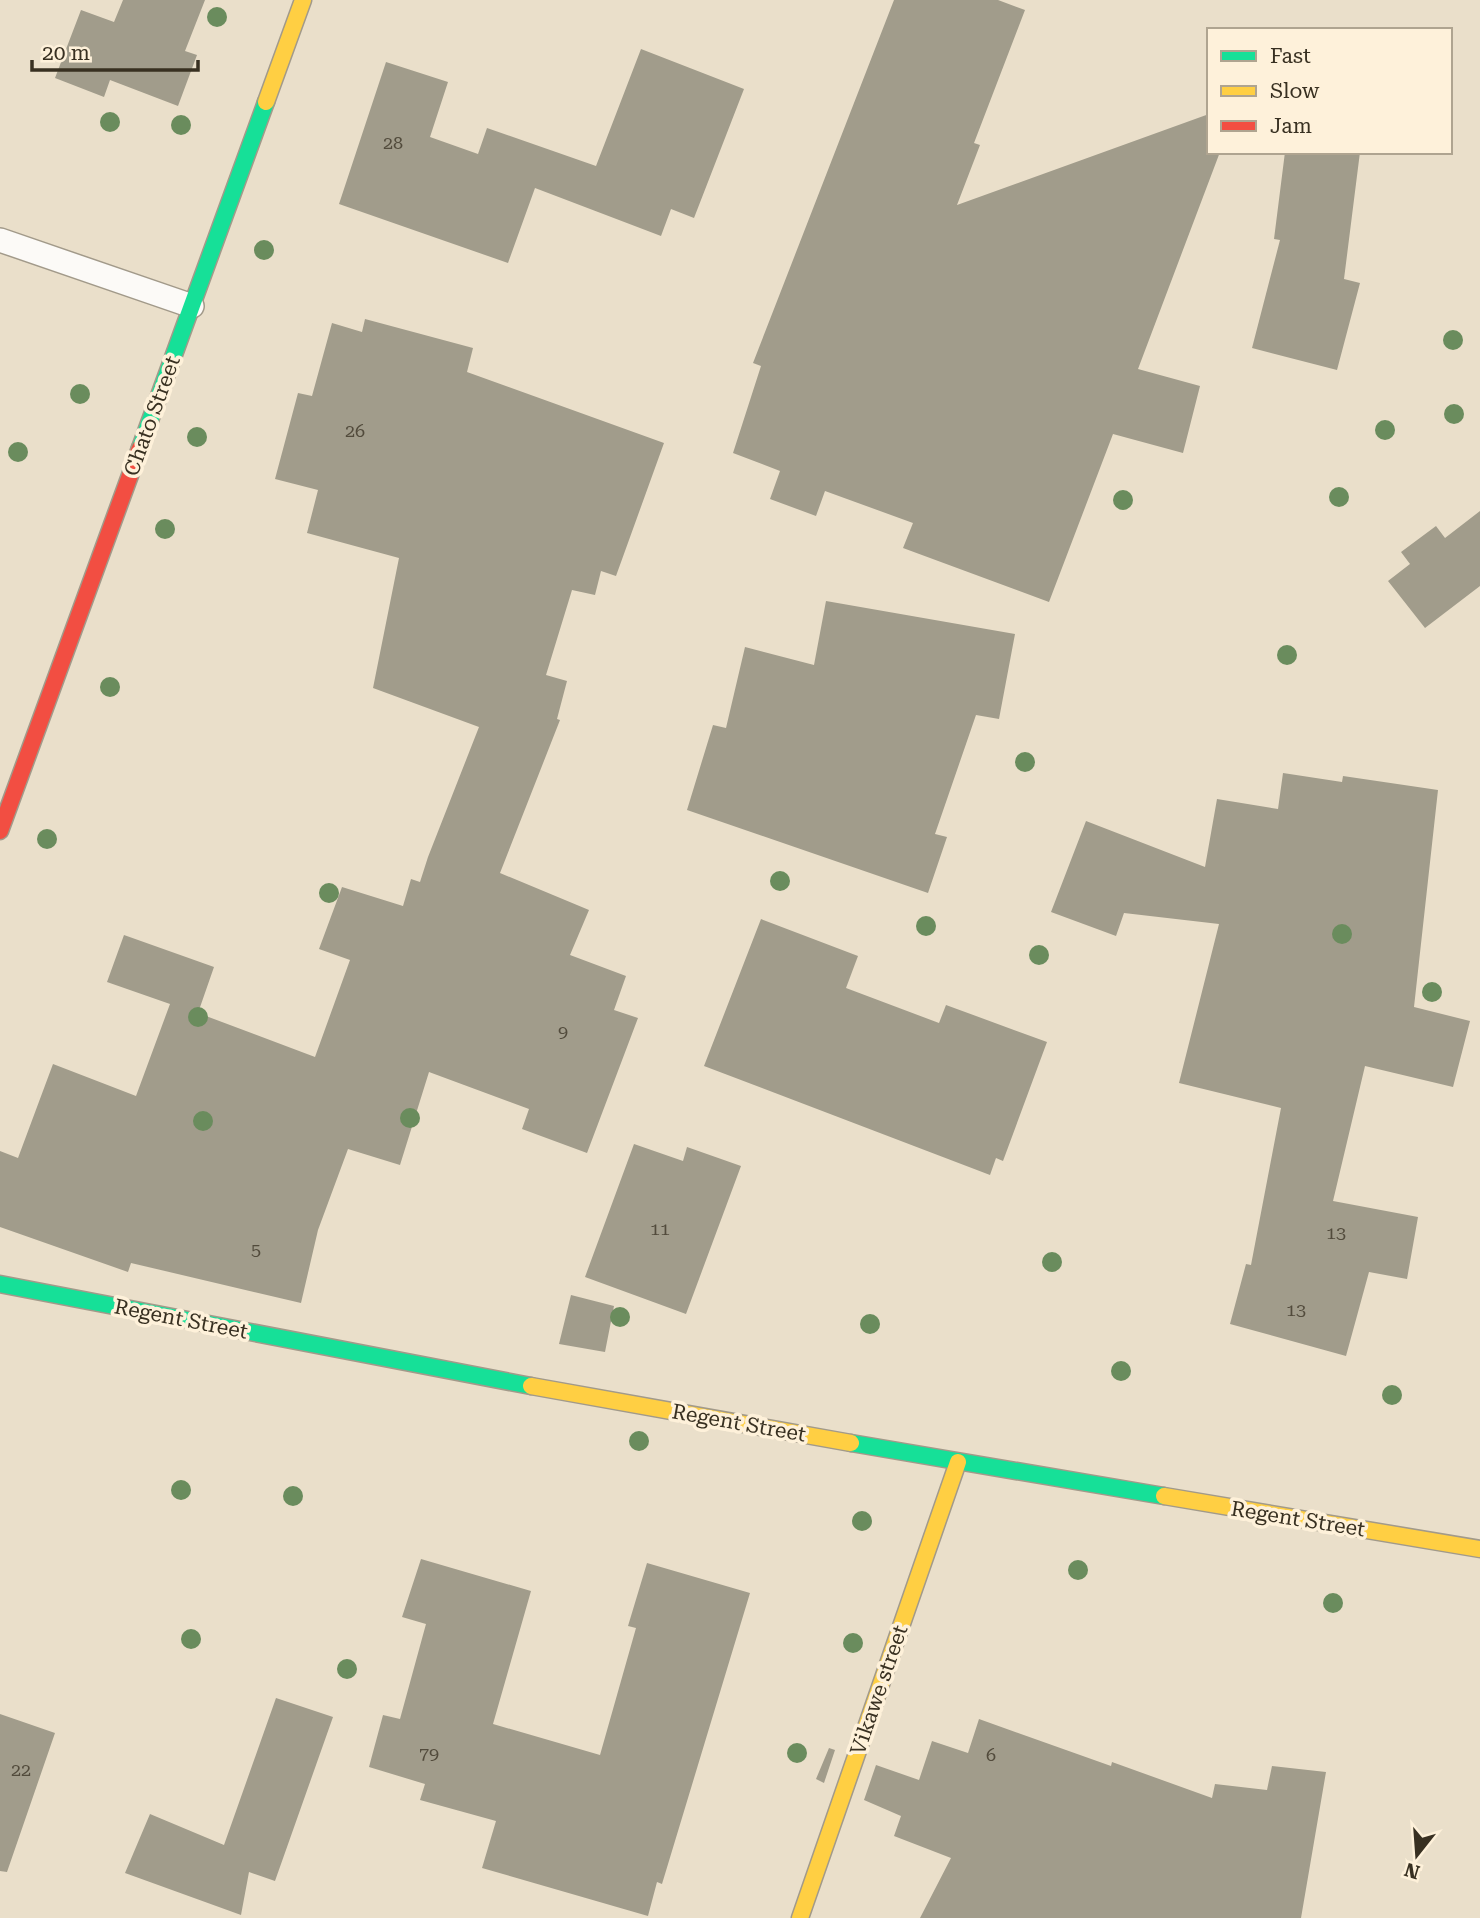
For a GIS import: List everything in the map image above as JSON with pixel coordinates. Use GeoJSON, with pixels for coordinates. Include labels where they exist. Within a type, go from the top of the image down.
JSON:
{"type":"FeatureCollection","features":[{"type":"Feature","properties":{"kind":"street","name":"Chato Street"},"geometry":{"type":"LineString","coordinates":[[0,831],[303,0]]}},
{"type":"Feature","properties":{"kind":"street","name":"Regent Street"},"geometry":{"type":"LineString","coordinates":[[0,1284],[472,1376],[958,1462],[1480,1549]]}},
{"type":"Feature","properties":{"kind":"street","name":"Vikawe street"},"geometry":{"type":"LineString","coordinates":[[800,1918],[958,1462]]}},
{"type":"Feature","properties":{"kind":"lane"},"geometry":{"type":"LineString","coordinates":[[0,240],[192,306]]}},
{"type":"Feature","properties":{"kind":"building"},"geometry":{"type":"Polygon","coordinates":[[[123,0],[205,0],[185,51],[197,55],[178,106],[110,80],[104,97],[55,78],[81,10],[114,22],[123,0]]]}},
{"type":"Feature","properties":{"kind":"building"},"geometry":{"type":"Polygon","coordinates":[[[894,0],[998,0],[1025,10],[974,143],[980,145],[957,205],[1207,115],[1207,154],[1219,154],[1138,369],[1200,386],[1183,453],[1113,434],[1049,602],[903,548],[913,523],[825,491],[816,516],[770,499],[780,471],[733,453],[761,366],[753,363],[894,0]]]}},
{"type":"Feature","properties":{"kind":"building"},"geometry":{"type":"Polygon","coordinates":[[[641,49],[744,89],[694,218],[671,209],[661,236],[535,188],[508,263],[339,204],[386,62],[448,82],[430,137],[478,154],[487,128],[596,166],[641,49]]]}},
{"type":"Feature","properties":{"kind":"building"},"geometry":{"type":"Polygon","coordinates":[[[1285,154],[1360,154],[1344,279],[1360,283],[1337,370],[1252,348],[1280,240],[1274,239],[1285,154]]]}},
{"type":"Feature","properties":{"kind":"building"},"geometry":{"type":"Polygon","coordinates":[[[365,319],[473,348],[467,372],[664,443],[616,576],[601,571],[595,595],[572,590],[546,675],[567,681],[557,719],[560,720],[500,873],[589,910],[570,955],[626,976],[614,1010],[638,1018],[587,1153],[522,1129],[529,1109],[429,1072],[400,1165],[348,1149],[318,1230],[301,1303],[131,1263],[128,1272],[0,1227],[0,1151],[18,1158],[53,1064],[136,1096],[170,1004],[107,982],[124,935],[214,967],[198,1013],[315,1057],[350,960],[319,949],[342,887],[403,906],[411,879],[420,882],[479,727],[373,688],[399,558],[307,533],[318,490],[275,479],[298,393],[312,396],[332,323],[362,332],[365,319]]]}},
{"type":"Feature","properties":{"kind":"building"},"geometry":{"type":"Polygon","coordinates":[[[1480,511],[1480,586],[1425,628],[1388,581],[1410,564],[1401,552],[1436,526],[1445,538],[1480,511]]]}},
{"type":"Feature","properties":{"kind":"building"},"geometry":{"type":"Polygon","coordinates":[[[826,601],[1015,634],[999,719],[976,715],[935,834],[947,837],[928,893],[687,810],[713,725],[726,728],[745,647],[814,665],[826,601]]]}},
{"type":"Feature","properties":{"kind":"building"},"geometry":{"type":"Polygon","coordinates":[[[1283,773],[1342,782],[1343,776],[1438,790],[1414,1007],[1470,1021],[1453,1087],[1365,1066],[1333,1201],[1418,1217],[1407,1279],[1369,1272],[1346,1356],[1230,1324],[1246,1264],[1251,1265],[1281,1108],[1179,1083],[1219,924],[1124,913],[1116,936],[1051,912],[1086,821],[1205,867],[1217,799],[1278,809],[1283,773]]]}},
{"type":"Feature","properties":{"kind":"building"},"geometry":{"type":"Polygon","coordinates":[[[761,919],[858,956],[846,988],[939,1023],[946,1005],[1047,1042],[1003,1161],[996,1158],[990,1175],[704,1066],[761,919]]]}},
{"type":"Feature","properties":{"kind":"building"},"geometry":{"type":"Polygon","coordinates":[[[634,1144],[683,1161],[687,1147],[741,1166],[686,1314],[585,1277],[634,1144]]]}},
{"type":"Feature","properties":{"kind":"building"},"geometry":{"type":"Polygon","coordinates":[[[571,1295],[614,1306],[605,1352],[559,1344],[571,1295]]]}},
{"type":"Feature","properties":{"kind":"building"},"geometry":{"type":"Polygon","coordinates":[[[421,1559],[531,1591],[493,1724],[600,1755],[636,1628],[628,1626],[647,1563],[750,1593],[662,1884],[657,1882],[648,1916],[482,1868],[496,1821],[420,1800],[425,1784],[369,1767],[383,1715],[400,1719],[426,1624],[402,1617],[421,1559]]]}},
{"type":"Feature","properties":{"kind":"building"},"geometry":{"type":"Polygon","coordinates":[[[276,1698],[333,1717],[275,1881],[249,1872],[241,1915],[125,1873],[150,1814],[224,1845],[276,1698]]]}},
{"type":"Feature","properties":{"kind":"building"},"geometry":{"type":"Polygon","coordinates":[[[0,1714],[55,1733],[7,1872],[0,1871],[0,1714]]]}},
{"type":"Feature","properties":{"kind":"building"},"geometry":{"type":"Polygon","coordinates":[[[979,1719],[1111,1766],[1112,1762],[1212,1798],[1215,1784],[1267,1790],[1272,1766],[1326,1772],[1301,1918],[920,1918],[951,1858],[894,1836],[901,1816],[864,1800],[876,1765],[919,1780],[932,1741],[968,1753],[979,1719]]]}},
{"type":"Feature","properties":{"kind":"building"},"geometry":{"type":"Polygon","coordinates":[[[829,1748],[835,1750],[824,1783],[816,1779],[829,1748]]]}},
{"type":"Feature","properties":{"kind":"traffic: fast"},"geometry":{"type":"LineString","coordinates":[[140,448],[266,102]]}},
{"type":"Feature","properties":{"kind":"traffic: fast"},"geometry":{"type":"LineString","coordinates":[[0,1284],[531,1386]]}},
{"type":"Feature","properties":{"kind":"traffic: fast"},"geometry":{"type":"LineString","coordinates":[[851,1443],[1164,1496]]}},
{"type":"Feature","properties":{"kind":"traffic: slow"},"geometry":{"type":"LineString","coordinates":[[266,102],[303,0]]}},
{"type":"Feature","properties":{"kind":"traffic: slow"},"geometry":{"type":"LineString","coordinates":[[531,1386],[851,1443]]}},
{"type":"Feature","properties":{"kind":"traffic: slow"},"geometry":{"type":"LineString","coordinates":[[800,1918],[958,1462]]}},
{"type":"Feature","properties":{"kind":"traffic: slow"},"geometry":{"type":"LineString","coordinates":[[1164,1496],[1480,1549]]}},
{"type":"Feature","properties":{"kind":"traffic: jam"},"geometry":{"type":"LineString","coordinates":[[0,831],[140,448]]}}]}
